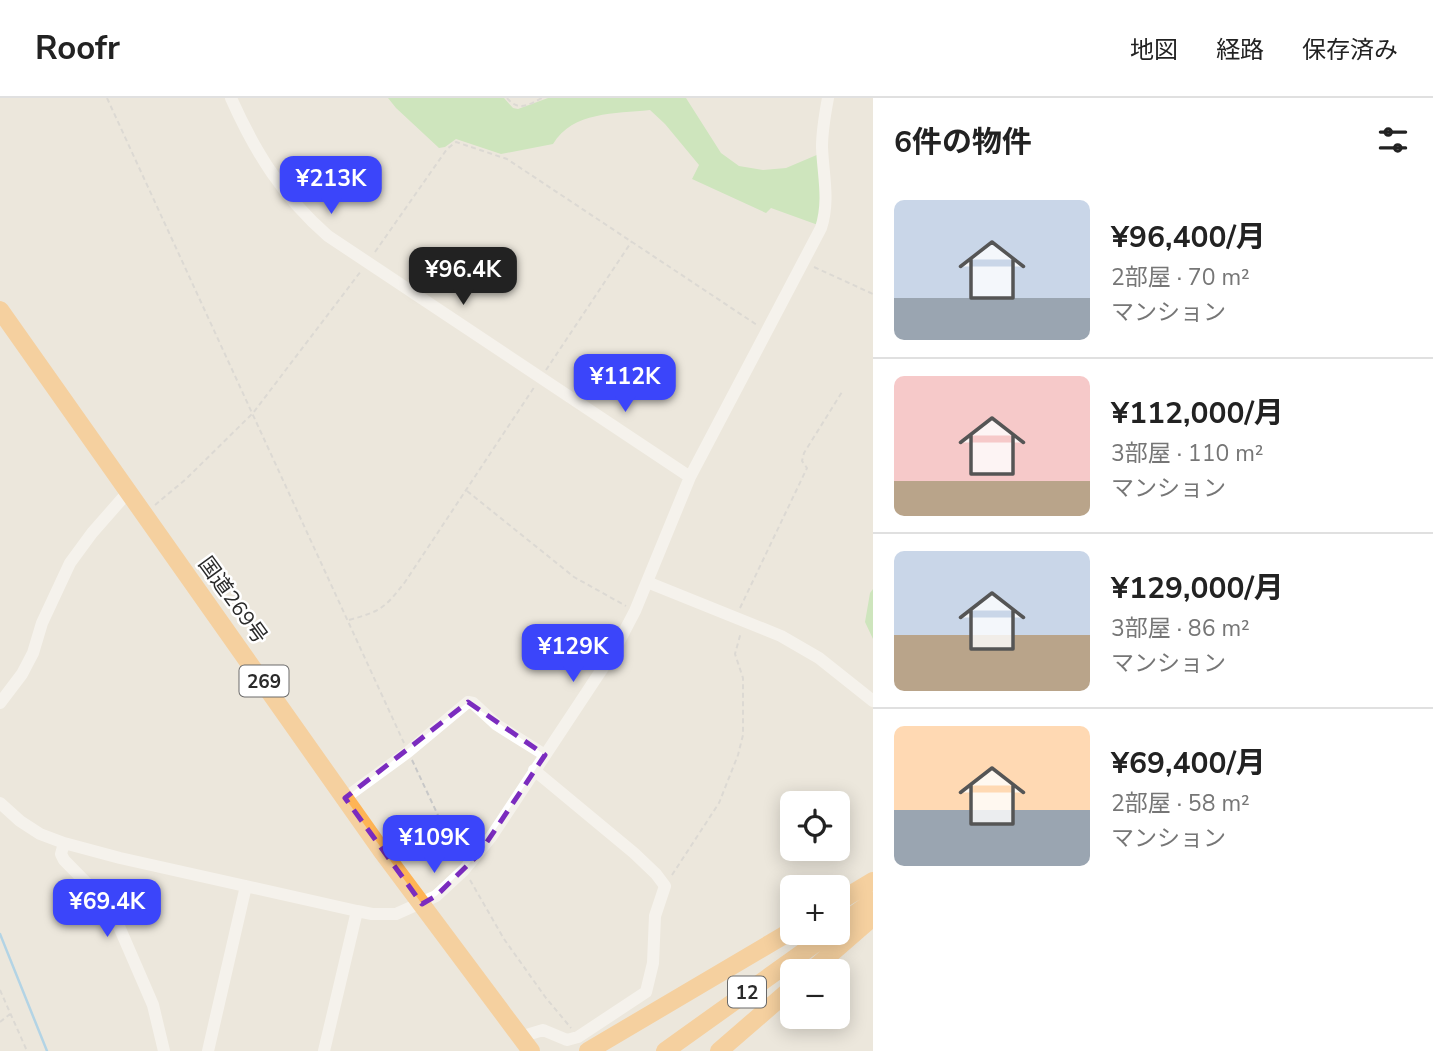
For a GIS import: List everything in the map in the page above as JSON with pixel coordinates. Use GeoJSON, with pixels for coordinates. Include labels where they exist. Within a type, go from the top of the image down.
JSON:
{"type":"FeatureCollection","features":[{"type":"Feature","properties":{"kind":"highway","name":"国道269号"},"geometry":{"type":"LineString","coordinates":[[0,310],[345,798],[525,1044]]}},
{"type":"Feature","properties":{"kind":"highway"},"geometry":{"type":"LineString","coordinates":[[850,895],[873,881]]}},
{"type":"Feature","properties":{"kind":"highway"},"geometry":{"type":"LineString","coordinates":[[850,917],[873,901]]}},
{"type":"Feature","properties":{"kind":"highway"},"geometry":{"type":"LineString","coordinates":[[825,959],[873,916]]}},
{"type":"Feature","properties":{"kind":"highway"},"geometry":{"type":"LineString","coordinates":[[583,1044],[780,937]]}},
{"type":"Feature","properties":{"kind":"highway","name":"12"},"geometry":{"type":"LineString","coordinates":[[665,1051],[813,945]]}},
{"type":"Feature","properties":{"kind":"highway"},"geometry":{"type":"LineString","coordinates":[[719,1051],[780,998]]}},
{"type":"Feature","properties":{"kind":"street"},"geometry":{"type":"LineString","coordinates":[[231,98],[252,144],[289,198],[328,236],[690,477]]}},
{"type":"Feature","properties":{"kind":"street"},"geometry":{"type":"LineString","coordinates":[[0,803],[40,834],[64,843],[357,911],[386,915],[405,911],[436,896],[464,870],[491,837],[614,651],[635,611],[690,477],[804,262],[826,213],[826,173],[822,149],[828,98]]}},
{"type":"Feature","properties":{"kind":"street"},"geometry":{"type":"LineString","coordinates":[[0,703],[22,674],[33,653],[43,623],[70,563],[128,492]]}},
{"type":"Feature","properties":{"kind":"street"},"geometry":{"type":"LineString","coordinates":[[647,582],[781,636],[819,658],[873,701]]}},
{"type":"Feature","properties":{"kind":"street"},"geometry":{"type":"LineString","coordinates":[[345,798],[408,752],[468,702],[473,703],[497,725],[545,755]]}},
{"type":"Feature","properties":{"kind":"street"},"geometry":{"type":"LineString","coordinates":[[525,1044],[534,1030],[543,1030],[583,1044],[646,992],[653,963],[655,916],[665,886],[634,853],[534,770]]}},
{"type":"Feature","properties":{"kind":"street"},"geometry":{"type":"LineString","coordinates":[[64,843],[61,854],[64,860],[111,908],[153,1005],[164,1051]]}},
{"type":"Feature","properties":{"kind":"street"},"geometry":{"type":"LineString","coordinates":[[208,1051],[246,886]]}},
{"type":"Feature","properties":{"kind":"street"},"geometry":{"type":"LineString","coordinates":[[324,1051],[357,911]]}},
{"type":"Feature","properties":{"kind":"path"},"geometry":{"type":"LineString","coordinates":[[107,98],[464,870],[504,939],[583,1044]]}},
{"type":"Feature","properties":{"kind":"path"},"geometry":{"type":"LineString","coordinates":[[507,98],[520,108],[542,98]]}},
{"type":"Feature","properties":{"kind":"path"},"geometry":{"type":"LineString","coordinates":[[144,515],[186,479],[253,413],[368,263],[447,149],[457,142],[507,159],[767,332]]}},
{"type":"Feature","properties":{"kind":"path"},"geometry":{"type":"LineString","coordinates":[[348,620],[378,612],[391,601],[632,241]]}},
{"type":"Feature","properties":{"kind":"path"},"geometry":{"type":"LineString","coordinates":[[804,262],[873,294]]}},
{"type":"Feature","properties":{"kind":"path"},"geometry":{"type":"LineString","coordinates":[[665,886],[719,803],[738,755],[743,734],[743,678],[735,654],[740,619],[807,468],[802,461],[804,453],[842,392]]}},
{"type":"Feature","properties":{"kind":"path"},"geometry":{"type":"LineString","coordinates":[[466,491],[574,577],[635,611]]}},
{"type":"Feature","properties":{"kind":"path"},"geometry":{"type":"LineString","coordinates":[[0,990],[27,1051]]}},
{"type":"Feature","properties":{"kind":"path"},"geometry":{"type":"LineString","coordinates":[[0,1022],[10,1014]]}},
{"type":"Feature","properties":{"kind":"highlighted area"},"geometry":{"type":"Polygon","coordinates":[[[468,702],[545,755],[479,854],[436,896],[422,904],[345,798],[468,702]]]}},
{"type":"Feature","properties":{"kind":"green space"},"geometry":{"type":"Polygon","coordinates":[[[388,98],[504,98],[513,108],[518,109],[548,98],[686,98],[721,153],[739,166],[763,170],[786,168],[819,154],[823,210],[818,225],[771,208],[766,213],[692,179],[699,165],[650,110],[596,116],[572,125],[561,133],[553,144],[501,154],[456,139],[439,148],[388,98]]]}},
{"type":"Feature","properties":{"kind":"green space"},"geometry":{"type":"Polygon","coordinates":[[[873,589],[873,639],[865,622],[873,589]]]}},
{"type":"Feature","properties":{"kind":"waterway"},"geometry":{"type":"LineString","coordinates":[[0,934],[47,1051]]}}]}
